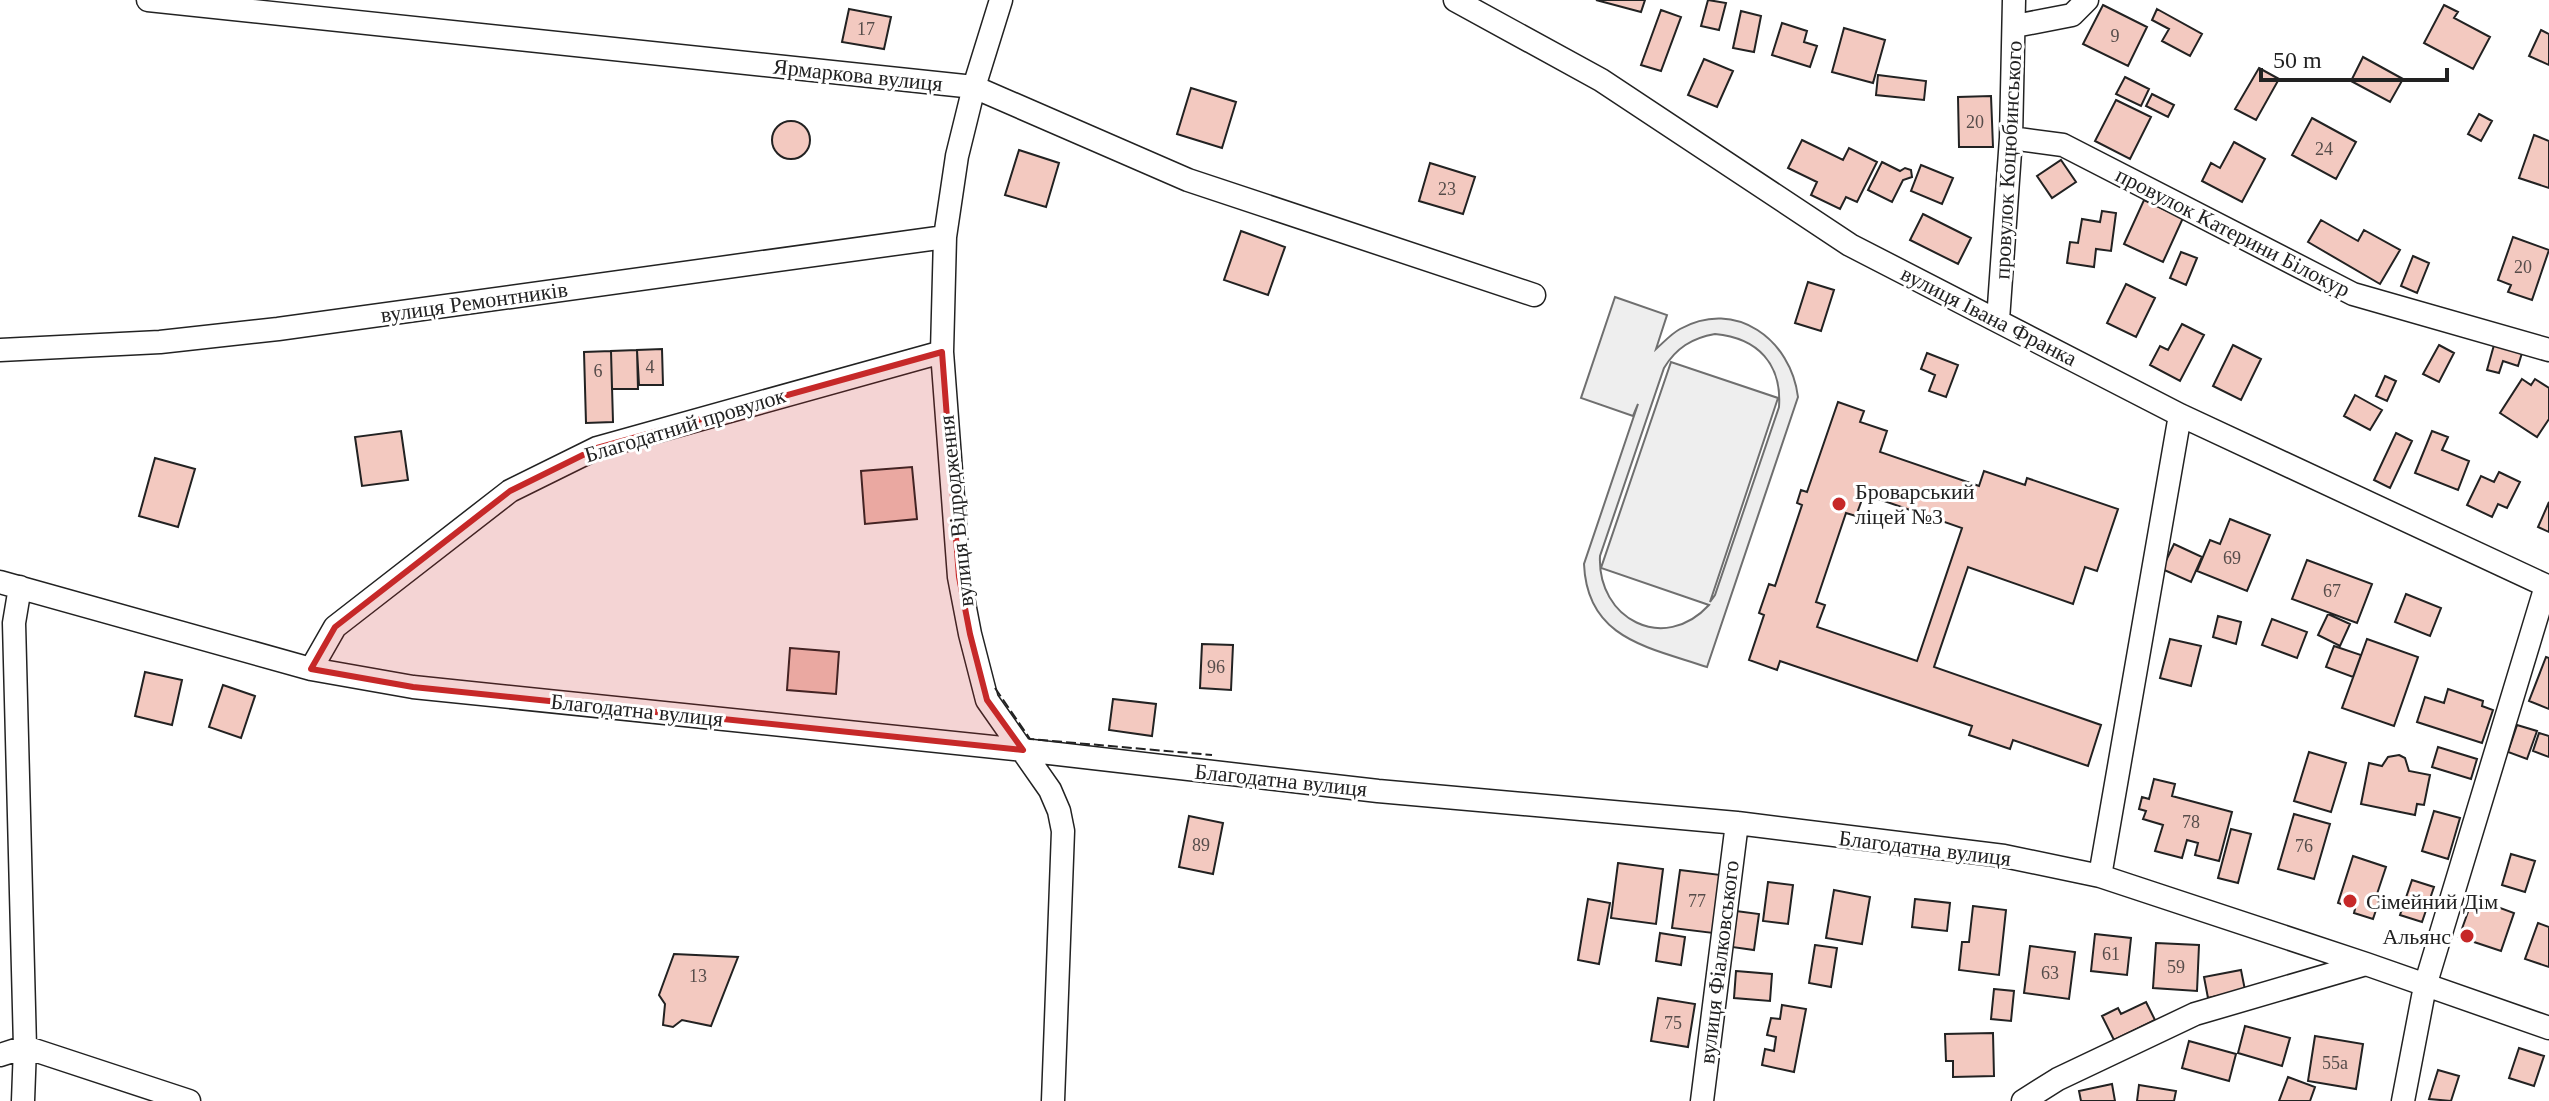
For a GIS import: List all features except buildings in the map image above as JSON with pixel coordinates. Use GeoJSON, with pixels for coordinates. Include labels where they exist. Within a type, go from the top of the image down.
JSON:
{"type":"FeatureCollection","features":[{"type":"Feature","properties":{"kind":"street","name":"Ярмаркова вулиця"},"geometry":{"type":"LineString","coordinates":[[148,0],[974,87],[1188,180],[1534,295]]}},
{"type":"Feature","properties":{"kind":"street","name":"вулиця Відродження"},"geometry":{"type":"LineString","coordinates":[[1001,0],[957,156],[945,237],[942,352],[959,577],[970,634],[987,700],[1050,790],[1063,831],[1053,1101]]}},
{"type":"Feature","properties":{"kind":"street","name":"вулиця Івана Франка"},"geometry":{"type":"LineString","coordinates":[[1455,0],[1601,80],[1850,245],[2180,415],[2548,586]]}},
{"type":"Feature","properties":{"kind":"street","name":"провулок Коцюбинського"},"geometry":{"type":"LineString","coordinates":[[1998,320],[2011,138],[2014,0]]}},
{"type":"Feature","properties":{"kind":"street"},"geometry":{"type":"LineString","coordinates":[[2015,26],[2072,15],[2087,0]]}},
{"type":"Feature","properties":{"kind":"street","name":"провулок Катерини Білокур"},"geometry":{"type":"LineString","coordinates":[[2011,138],[2063,145],[2353,294],[2549,350]]}},
{"type":"Feature","properties":{"kind":"street","name":"вулиця Ремонтників"},"geometry":{"type":"LineString","coordinates":[[0,350],[160,342],[278,329],[945,237]]}},
{"type":"Feature","properties":{"kind":"street","name":"Благодатний провулок"},"geometry":{"type":"LineString","coordinates":[[311,669],[335,627],[510,491],[597,448],[942,352]]}},
{"type":"Feature","properties":{"kind":"street"},"geometry":{"type":"LineString","coordinates":[[2100,876],[2180,415]]}},
{"type":"Feature","properties":{"kind":"street"},"geometry":{"type":"LineString","coordinates":[[10,584],[14,623],[25,1047],[23,1101]]}},
{"type":"Feature","properties":{"kind":"street","name":"Благодатна вулиця"},"geometry":{"type":"LineString","coordinates":[[10,584],[311,669],[413,687],[1023,750],[1362,789],[1737,823],[2004,856],[2100,876],[2549,1028]]}},
{"type":"Feature","properties":{"kind":"street"},"geometry":{"type":"LineString","coordinates":[[2403,1101],[2425,986],[2548,586]]}},
{"type":"Feature","properties":{"kind":"street","name":"вулиця Фіалковського"},"geometry":{"type":"LineString","coordinates":[[1702,1101],[1737,823]]}},
{"type":"Feature","properties":{"kind":"street"},"geometry":{"type":"LineString","coordinates":[[2023,1101],[2058,1079],[2195,1014],[2366,964]]}},
{"type":"Feature","properties":{"kind":"street"},"geometry":{"type":"LineString","coordinates":[[0,1055],[25,1047],[189,1101]]}},
{"type":"Feature","properties":{"kind":"highlighted area"},"geometry":{"type":"Polygon","coordinates":[[[942,352],[959,577],[970,634],[987,700],[1023,750],[413,687],[311,669],[335,627],[510,491],[597,448],[942,352]]]}},
{"type":"Feature","properties":{"kind":"shaded area"},"geometry":{"type":"Polygon","coordinates":[[[1615,297],[1667,315],[1656,349],[1677,331],[1701,321],[1721,319],[1740,322],[1772,342],[1793,376],[1798,397],[1707,667],[1624,636],[1596,609],[1588,589],[1584,564],[1638,404],[1633,416],[1581,398],[1615,297]],[[1715,334],[1685,345],[1669,361],[1600,556],[1601,568],[1671,362],[1778,398],[1710,602],[1779,407],[1776,378],[1764,356],[1755,348],[1744,341],[1715,334]],[[1601,568],[1609,597],[1621,612],[1636,622],[1654,628],[1673,627],[1691,620],[1709,605],[1601,568]]]}},
{"type":"Feature","properties":{"kind":"fence"},"geometry":{"type":"LineString","coordinates":[[995,688],[1030,739],[1212,755]]}},
{"type":"Feature","properties":{"kind":"place","name":"Броварський ліцей №3"},"geometry":{"type":"Point","coordinates":[1839,504]}},
{"type":"Feature","properties":{"kind":"place","name":"Сімейний Дім"},"geometry":{"type":"Point","coordinates":[2350,901]}},
{"type":"Feature","properties":{"kind":"place","name":"Альянс"},"geometry":{"type":"Point","coordinates":[2467,936]}}]}
